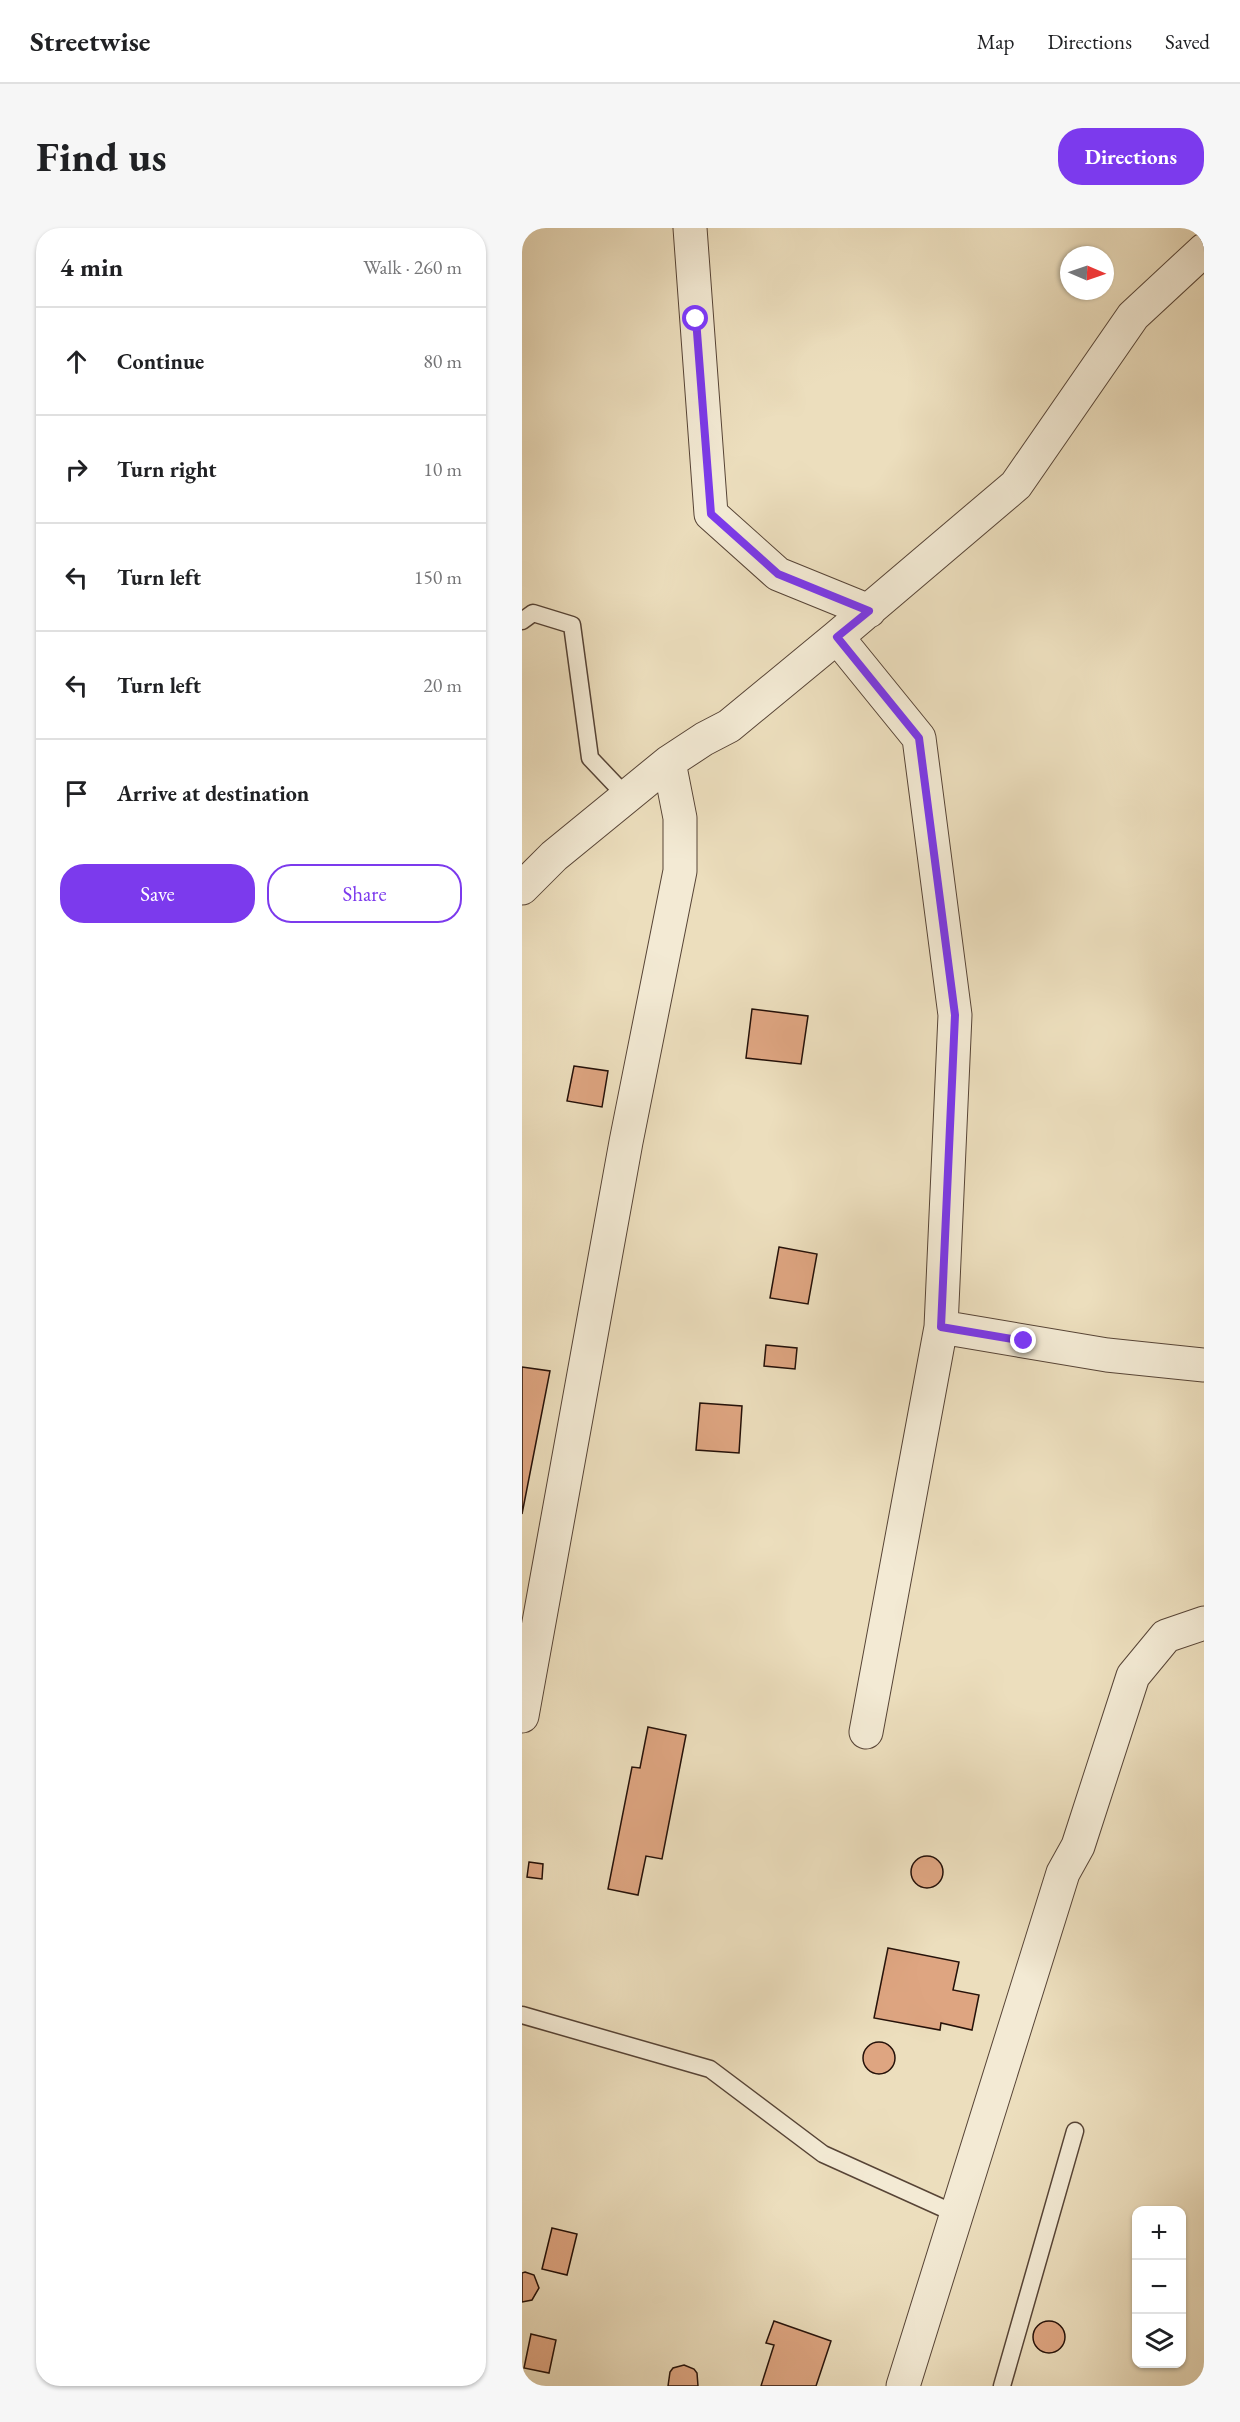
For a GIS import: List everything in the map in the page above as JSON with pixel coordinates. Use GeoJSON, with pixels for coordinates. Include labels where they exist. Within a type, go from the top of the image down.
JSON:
{"type":"FeatureCollection","features":[{"type":"Feature","properties":{"kind":"street"},"geometry":{"type":"LineString","coordinates":[[690,228],[711,514],[778,574],[869,611]]}},
{"type":"Feature","properties":{"kind":"street"},"geometry":{"type":"LineString","coordinates":[[522,888],[554,856],[669,762],[729,726],[1017,485],[1133,316],[1204,250]]}},
{"type":"Feature","properties":{"kind":"street"},"geometry":{"type":"LineString","coordinates":[[837,637],[919,738],[955,1015],[941,1327],[866,1732]]}},
{"type":"Feature","properties":{"kind":"street"},"geometry":{"type":"LineString","coordinates":[[522,1716],[626,1142],[680,871],[680,818],[669,762]]}},
{"type":"Feature","properties":{"kind":"street"},"geometry":{"type":"LineString","coordinates":[[941,1327],[1107,1355],[1204,1365]]}},
{"type":"Feature","properties":{"kind":"street"},"geometry":{"type":"LineString","coordinates":[[903,2386],[1063,1873],[1078,1846],[1133,1677],[1166,1636],[1204,1623]]}},
{"type":"Feature","properties":{"kind":"lane"},"geometry":{"type":"LineString","coordinates":[[522,621],[532,613],[572,625],[590,758],[627,797]]}},
{"type":"Feature","properties":{"kind":"lane"},"geometry":{"type":"LineString","coordinates":[[522,2015],[710,2068],[823,2154],[956,2214]]}},
{"type":"Feature","properties":{"kind":"lane"},"geometry":{"type":"LineString","coordinates":[[1002,2386],[1075,2131]]}},
{"type":"Feature","properties":{"kind":"building"},"geometry":{"type":"Polygon","coordinates":[[[752,1009],[808,1016],[801,1064],[746,1058],[752,1009]]]}},
{"type":"Feature","properties":{"kind":"building"},"geometry":{"type":"Polygon","coordinates":[[[574,1066],[608,1071],[602,1107],[567,1101],[574,1066]]]}},
{"type":"Feature","properties":{"kind":"building"},"geometry":{"type":"Polygon","coordinates":[[[779,1247],[817,1254],[808,1304],[770,1298],[779,1247]]]}},
{"type":"Feature","properties":{"kind":"building"},"geometry":{"type":"Polygon","coordinates":[[[766,1345],[797,1348],[795,1369],[764,1366],[766,1345]]]}},
{"type":"Feature","properties":{"kind":"building"},"geometry":{"type":"Polygon","coordinates":[[[522,1367],[550,1371],[522,1514],[522,1367]]]}},
{"type":"Feature","properties":{"kind":"building"},"geometry":{"type":"Polygon","coordinates":[[[700,1403],[742,1406],[739,1453],[696,1450],[700,1403]]]}},
{"type":"Feature","properties":{"kind":"building"},"geometry":{"type":"Polygon","coordinates":[[[648,1727],[686,1735],[662,1859],[646,1856],[638,1895],[608,1889],[632,1767],[640,1768],[648,1727]]]}},
{"type":"Feature","properties":{"kind":"building"},"geometry":{"type":"Polygon","coordinates":[[[927,1856],[939,1860],[943,1872],[939,1884],[927,1888],[915,1884],[911,1872],[915,1860],[927,1856]]]}},
{"type":"Feature","properties":{"kind":"building"},"geometry":{"type":"Polygon","coordinates":[[[529,1862],[543,1864],[542,1879],[527,1877],[529,1862]]]}},
{"type":"Feature","properties":{"kind":"building"},"geometry":{"type":"Polygon","coordinates":[[[888,1948],[959,1962],[953,1990],[979,1995],[972,2030],[941,2023],[940,2030],[874,2018],[888,1948]]]}},
{"type":"Feature","properties":{"kind":"building"},"geometry":{"type":"Polygon","coordinates":[[[879,2042],[891,2046],[895,2058],[891,2070],[879,2074],[867,2070],[863,2058],[867,2046],[879,2042]]]}},
{"type":"Feature","properties":{"kind":"building"},"geometry":{"type":"Polygon","coordinates":[[[552,2228],[577,2234],[567,2275],[542,2269],[552,2228]]]}},
{"type":"Feature","properties":{"kind":"building"},"geometry":{"type":"Polygon","coordinates":[[[522,2273],[534,2275],[539,2288],[532,2300],[522,2302],[522,2273]]]}},
{"type":"Feature","properties":{"kind":"building"},"geometry":{"type":"Polygon","coordinates":[[[774,2321],[831,2341],[816,2386],[761,2386],[774,2345],[766,2343],[774,2321]]]}},
{"type":"Feature","properties":{"kind":"building"},"geometry":{"type":"Polygon","coordinates":[[[1049,2321],[1060,2326],[1065,2337],[1060,2348],[1049,2353],[1038,2348],[1033,2337],[1038,2326],[1049,2321]]]}},
{"type":"Feature","properties":{"kind":"building"},"geometry":{"type":"Polygon","coordinates":[[[531,2334],[556,2340],[549,2373],[524,2368],[531,2334]]]}},
{"type":"Feature","properties":{"kind":"building"},"geometry":{"type":"Polygon","coordinates":[[[684,2365],[694,2369],[697,2373],[698,2386],[668,2386],[670,2372],[673,2368],[684,2365]]]}},
{"type":"Feature","properties":{"kind":"route"},"geometry":{"type":"LineString","coordinates":[[696,319],[711,514],[778,574],[869,611],[837,637],[919,738],[955,1015],[941,1327],[1024,1341]]}}]}
